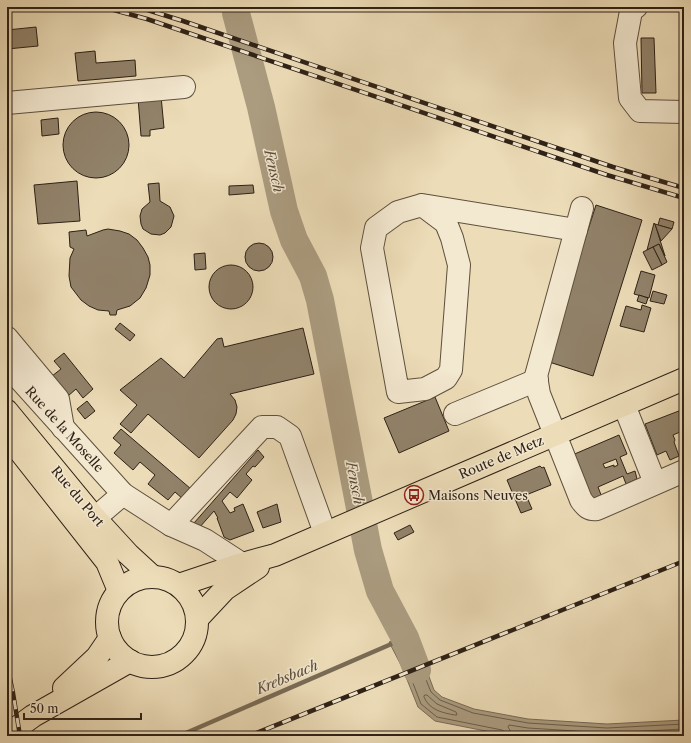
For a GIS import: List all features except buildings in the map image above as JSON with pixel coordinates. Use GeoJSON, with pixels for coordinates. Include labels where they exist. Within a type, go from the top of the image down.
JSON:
{"type":"FeatureCollection","features":[{"type":"Feature","properties":{"kind":"main road","name":"Route de Metz"},"geometry":{"type":"LineString","coordinates":[[179,585],[242,564],[275,555],[684,379]]}},
{"type":"Feature","properties":{"kind":"main road","name":"Rue du Port"},"geometry":{"type":"LineString","coordinates":[[7,411],[95,518],[128,554],[153,577]]}},
{"type":"Feature","properties":{"kind":"main road"},"geometry":{"type":"LineString","coordinates":[[7,432],[24,447],[79,516],[95,518]]}},
{"type":"Feature","properties":{"kind":"main road","name":"Rue du Port"},"geometry":{"type":"LineString","coordinates":[[7,435],[106,562],[119,592]]}},
{"type":"Feature","properties":{"kind":"main road","name":"Route de Metz"},"geometry":{"type":"LineString","coordinates":[[197,619],[225,589],[275,555]]}},
{"type":"Feature","properties":{"kind":"main road"},"geometry":{"type":"LineString","coordinates":[[153,577],[167,579],[179,585],[192,600],[195,606],[197,619],[196,631],[186,652],[177,660],[166,665],[154,667],[141,666],[122,655],[115,648],[110,638],[107,626],[108,614],[112,602],[119,592],[129,583],[140,578],[153,577]]}},
{"type":"Feature","properties":{"kind":"main road"},"geometry":{"type":"LineString","coordinates":[[7,735],[33,716],[97,657],[110,638]]}},
{"type":"Feature","properties":{"kind":"main road"},"geometry":{"type":"LineString","coordinates":[[33,716],[130,661]]}},
{"type":"Feature","properties":{"kind":"street"},"geometry":{"type":"LineString","coordinates":[[636,7],[631,11],[625,44],[630,98],[640,111],[684,112]]}},
{"type":"Feature","properties":{"kind":"street"},"geometry":{"type":"LineString","coordinates":[[7,103],[184,87]]}},
{"type":"Feature","properties":{"kind":"street"},"geometry":{"type":"LineString","coordinates":[[422,205],[446,223],[452,238],[459,265],[451,370],[446,378],[425,388],[398,392],[372,248],[376,228],[398,212],[422,205],[576,230]]}},
{"type":"Feature","properties":{"kind":"street"},"geometry":{"type":"LineString","coordinates":[[582,208],[536,376],[539,394],[581,500],[591,510],[597,509],[684,471]]}},
{"type":"Feature","properties":{"kind":"street"},"geometry":{"type":"LineString","coordinates":[[7,338],[58,399],[63,428]]}},
{"type":"Feature","properties":{"kind":"street","name":"Rue de la Moselle"},"geometry":{"type":"LineString","coordinates":[[7,365],[123,494],[171,525],[204,540],[242,564]]}},
{"type":"Feature","properties":{"kind":"street"},"geometry":{"type":"LineString","coordinates":[[455,414],[537,380]]}},
{"type":"Feature","properties":{"kind":"street"},"geometry":{"type":"LineString","coordinates":[[624,405],[655,483]]}},
{"type":"Feature","properties":{"kind":"street"},"geometry":{"type":"LineString","coordinates":[[171,525],[262,427],[277,427],[290,436],[325,533]]}},
{"type":"Feature","properties":{"kind":"street"},"geometry":{"type":"LineString","coordinates":[[95,518],[123,494]]}},
{"type":"Feature","properties":{"kind":"water"},"geometry":{"type":"Polygon","coordinates":[[[412,631],[434,690],[442,697],[474,709],[528,719],[607,724],[684,720],[684,736],[511,736],[435,721],[418,707],[402,667],[389,642],[412,631]]]}},
{"type":"Feature","properties":{"kind":"waterway","name":"Fensch"},"geometry":{"type":"LineString","coordinates":[[236,7],[236,13],[261,107],[284,211],[294,240],[313,276],[320,300],[368,550],[380,591],[405,638],[417,670]]}},
{"type":"Feature","properties":{"kind":"waterway","name":"Krebsbach"},"geometry":{"type":"LineString","coordinates":[[179,736],[396,642]]}},
{"type":"Feature","properties":{"kind":"railway"},"geometry":{"type":"LineString","coordinates":[[103,7],[147,19],[607,175],[684,198]]}},
{"type":"Feature","properties":{"kind":"railway"},"geometry":{"type":"LineString","coordinates":[[138,7],[613,167],[684,188]]}},
{"type":"Feature","properties":{"kind":"railway"},"geometry":{"type":"LineString","coordinates":[[249,736],[684,561]]}},
{"type":"Feature","properties":{"kind":"railway"},"geometry":{"type":"LineString","coordinates":[[7,665],[20,736]]}},
{"type":"Feature","properties":{"kind":"place","name":"Maisons Neuves"},"geometry":{"type":"Point","coordinates":[414,495]}}]}
